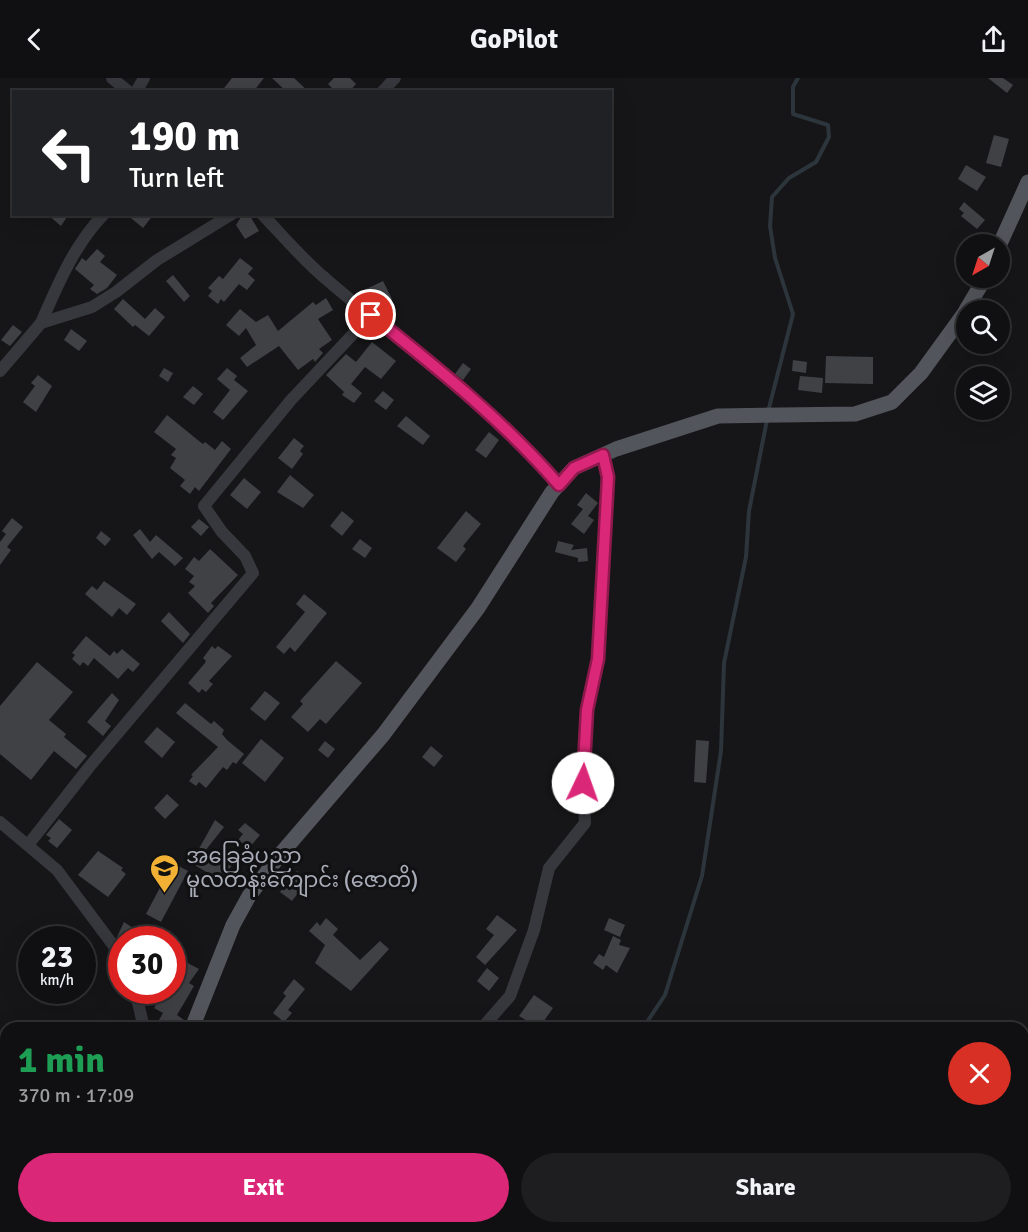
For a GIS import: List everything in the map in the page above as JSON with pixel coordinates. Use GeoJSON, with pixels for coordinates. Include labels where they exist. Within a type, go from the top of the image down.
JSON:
{"type":"FeatureCollection","features":[{"type":"Feature","properties":{"kind":"main road"},"geometry":{"type":"LineString","coordinates":[[1004,234],[1028,182]]}},
{"type":"Feature","properties":{"kind":"main road"},"geometry":{"type":"LineString","coordinates":[[194,1022],[233,925],[249,896],[279,856],[383,735],[478,608],[524,534],[574,468],[603,455],[718,416],[855,414],[892,402],[921,373],[956,325]]}},
{"type":"Feature","properties":{"kind":"street"},"geometry":{"type":"LineString","coordinates":[[112,78],[127,90]]}},
{"type":"Feature","properties":{"kind":"street"},"geometry":{"type":"LineString","coordinates":[[384,90],[395,78]]}},
{"type":"Feature","properties":{"kind":"street"},"geometry":{"type":"LineString","coordinates":[[0,371],[41,323],[61,277],[87,232],[102,216]]}},
{"type":"Feature","properties":{"kind":"street"},"geometry":{"type":"LineString","coordinates":[[41,323],[92,307],[157,260],[229,216]]}},
{"type":"Feature","properties":{"kind":"street"},"geometry":{"type":"LineString","coordinates":[[264,216],[325,278],[461,387],[523,444],[559,485]]}},
{"type":"Feature","properties":{"kind":"street"},"geometry":{"type":"LineString","coordinates":[[28,845],[90,766],[253,573],[245,556],[222,532],[204,506],[291,400],[371,315]]}},
{"type":"Feature","properties":{"kind":"street"},"geometry":{"type":"LineString","coordinates":[[487,1022],[510,996],[534,930],[549,868],[585,824],[583,783],[587,710],[598,659],[608,477],[603,455]]}},
{"type":"Feature","properties":{"kind":"street"},"geometry":{"type":"LineString","coordinates":[[0,822],[57,870],[108,938]]}},
{"type":"Feature","properties":{"kind":"street"},"geometry":{"type":"LineString","coordinates":[[138,1004],[143,1022]]}},
{"type":"Feature","properties":{"kind":"building"},"geometry":{"type":"Polygon","coordinates":[[[232,78],[264,78],[255,90],[223,90],[232,78]]]}},
{"type":"Feature","properties":{"kind":"building"},"geometry":{"type":"Polygon","coordinates":[[[272,78],[294,78],[307,90],[285,90],[272,78]]]}},
{"type":"Feature","properties":{"kind":"building"},"geometry":{"type":"Polygon","coordinates":[[[334,78],[350,78],[356,84],[351,90],[334,90],[328,84],[334,78]]]}},
{"type":"Feature","properties":{"kind":"building"},"geometry":{"type":"Polygon","coordinates":[[[988,78],[1003,78],[1013,85],[1007,93],[988,78]]]}},
{"type":"Feature","properties":{"kind":"building"},"geometry":{"type":"Polygon","coordinates":[[[994,135],[1009,139],[1001,167],[986,163],[994,135]]]}},
{"type":"Feature","properties":{"kind":"building"},"geometry":{"type":"Polygon","coordinates":[[[966,165],[986,177],[977,191],[958,179],[966,165]]]}},
{"type":"Feature","properties":{"kind":"building"},"geometry":{"type":"Polygon","coordinates":[[[964,202],[985,220],[977,229],[961,216],[964,213],[959,209],[964,202]]]}},
{"type":"Feature","properties":{"kind":"building"},"geometry":{"type":"Polygon","coordinates":[[[49,216],[68,216],[61,226],[49,216]]]}},
{"type":"Feature","properties":{"kind":"building"},"geometry":{"type":"Polygon","coordinates":[[[128,216],[152,216],[143,228],[128,216]]]}},
{"type":"Feature","properties":{"kind":"building"},"geometry":{"type":"Polygon","coordinates":[[[242,216],[250,216],[259,231],[245,239],[236,225],[242,216]]]}},
{"type":"Feature","properties":{"kind":"building"},"geometry":{"type":"Polygon","coordinates":[[[97,249],[105,256],[100,262],[117,275],[107,288],[97,294],[90,289],[94,285],[75,269],[82,258],[86,261],[97,249]]]}},
{"type":"Feature","properties":{"kind":"building"},"geometry":{"type":"Polygon","coordinates":[[[240,258],[253,268],[248,274],[255,280],[247,290],[239,284],[224,302],[221,299],[218,304],[208,296],[212,291],[208,288],[219,276],[223,279],[240,258]]]}},
{"type":"Feature","properties":{"kind":"building"},"geometry":{"type":"Polygon","coordinates":[[[173,275],[190,296],[184,302],[166,281],[173,275]]]}},
{"type":"Feature","properties":{"kind":"building"},"geometry":{"type":"Polygon","coordinates":[[[383,281],[392,299],[380,304],[378,298],[368,303],[362,291],[383,281]]]}},
{"type":"Feature","properties":{"kind":"building"},"geometry":{"type":"Polygon","coordinates":[[[326,298],[333,310],[318,319],[332,340],[319,349],[323,353],[315,362],[313,359],[298,370],[279,346],[247,367],[240,358],[256,345],[246,328],[239,336],[226,325],[240,309],[256,322],[268,315],[278,331],[313,302],[316,305],[326,298]]]}},
{"type":"Feature","properties":{"kind":"building"},"geometry":{"type":"Polygon","coordinates":[[[123,299],[145,319],[155,308],[165,317],[149,336],[135,325],[133,327],[114,309],[123,299]]]}},
{"type":"Feature","properties":{"kind":"building"},"geometry":{"type":"Polygon","coordinates":[[[13,325],[22,332],[10,346],[1,340],[13,325]]]}},
{"type":"Feature","properties":{"kind":"building"},"geometry":{"type":"Polygon","coordinates":[[[71,329],[87,341],[79,351],[64,340],[71,329]]]}},
{"type":"Feature","properties":{"kind":"building"},"geometry":{"type":"Polygon","coordinates":[[[372,342],[396,361],[381,379],[365,367],[351,384],[362,393],[354,403],[342,395],[344,392],[326,375],[346,354],[356,362],[372,342]]]}},
{"type":"Feature","properties":{"kind":"building"},"geometry":{"type":"Polygon","coordinates":[[[826,356],[873,357],[873,384],[825,383],[826,356]]]}},
{"type":"Feature","properties":{"kind":"building"},"geometry":{"type":"Polygon","coordinates":[[[793,360],[807,362],[806,373],[792,371],[793,360]]]}},
{"type":"Feature","properties":{"kind":"building"},"geometry":{"type":"Polygon","coordinates":[[[463,363],[471,369],[463,380],[455,374],[463,363]]]}},
{"type":"Feature","properties":{"kind":"building"},"geometry":{"type":"Polygon","coordinates":[[[164,368],[173,373],[168,382],[159,376],[164,368]]]}},
{"type":"Feature","properties":{"kind":"building"},"geometry":{"type":"Polygon","coordinates":[[[227,368],[237,376],[234,380],[248,391],[223,420],[213,412],[230,390],[217,379],[227,368]]]}},
{"type":"Feature","properties":{"kind":"building"},"geometry":{"type":"Polygon","coordinates":[[[38,375],[52,386],[36,412],[23,402],[35,386],[31,383],[38,375]]]}},
{"type":"Feature","properties":{"kind":"building"},"geometry":{"type":"Polygon","coordinates":[[[800,376],[823,378],[822,393],[798,390],[800,376]]]}},
{"type":"Feature","properties":{"kind":"building"},"geometry":{"type":"Polygon","coordinates":[[[193,386],[203,394],[194,405],[183,397],[193,386]]]}},
{"type":"Feature","properties":{"kind":"building"},"geometry":{"type":"Polygon","coordinates":[[[383,391],[394,400],[386,410],[374,401],[383,391]]]}},
{"type":"Feature","properties":{"kind":"building"},"geometry":{"type":"Polygon","coordinates":[[[167,415],[203,444],[205,442],[215,450],[222,441],[231,449],[199,491],[195,487],[190,494],[180,486],[185,480],[170,468],[176,458],[171,455],[176,449],[154,432],[167,415]]]}},
{"type":"Feature","properties":{"kind":"building"},"geometry":{"type":"Polygon","coordinates":[[[406,416],[430,436],[423,445],[397,426],[406,416]]]}},
{"type":"Feature","properties":{"kind":"building"},"geometry":{"type":"Polygon","coordinates":[[[489,432],[499,440],[486,458],[475,450],[489,432]]]}},
{"type":"Feature","properties":{"kind":"building"},"geometry":{"type":"Polygon","coordinates":[[[294,438],[304,446],[300,451],[303,454],[292,469],[278,458],[294,438]]]}},
{"type":"Feature","properties":{"kind":"building"},"geometry":{"type":"Polygon","coordinates":[[[290,475],[314,495],[303,508],[277,492],[290,475]]]}},
{"type":"Feature","properties":{"kind":"building"},"geometry":{"type":"Polygon","coordinates":[[[244,478],[261,492],[247,509],[230,495],[244,478]]]}},
{"type":"Feature","properties":{"kind":"building"},"geometry":{"type":"Polygon","coordinates":[[[586,493],[598,503],[588,516],[594,520],[584,534],[571,524],[583,509],[577,505],[586,493]]]}},
{"type":"Feature","properties":{"kind":"building"},"geometry":{"type":"Polygon","coordinates":[[[342,511],[354,521],[342,536],[330,526],[342,511]]]}},
{"type":"Feature","properties":{"kind":"building"},"geometry":{"type":"Polygon","coordinates":[[[466,511],[481,524],[463,546],[466,549],[456,562],[437,548],[466,511]]]}},
{"type":"Feature","properties":{"kind":"building"},"geometry":{"type":"Polygon","coordinates":[[[12,518],[23,527],[7,547],[11,550],[0,565],[0,542],[6,534],[2,531],[12,518]]]}},
{"type":"Feature","properties":{"kind":"building"},"geometry":{"type":"Polygon","coordinates":[[[199,519],[209,527],[201,536],[191,527],[199,519]]]}},
{"type":"Feature","properties":{"kind":"building"},"geometry":{"type":"Polygon","coordinates":[[[140,529],[150,542],[156,535],[183,558],[175,566],[159,552],[152,559],[133,535],[140,529]]]}},
{"type":"Feature","properties":{"kind":"building"},"geometry":{"type":"Polygon","coordinates":[[[101,531],[111,539],[105,546],[96,538],[101,531]]]}},
{"type":"Feature","properties":{"kind":"building"},"geometry":{"type":"Polygon","coordinates":[[[360,539],[372,548],[365,558],[352,549],[360,539]]]}},
{"type":"Feature","properties":{"kind":"building"},"geometry":{"type":"Polygon","coordinates":[[[558,541],[574,545],[571,550],[587,548],[588,561],[578,562],[578,558],[555,552],[558,541]]]}},
{"type":"Feature","properties":{"kind":"building"},"geometry":{"type":"Polygon","coordinates":[[[210,549],[238,575],[211,603],[214,606],[208,613],[188,593],[195,586],[189,582],[194,576],[185,569],[194,557],[199,561],[210,549]]]}},
{"type":"Feature","properties":{"kind":"building"},"geometry":{"type":"Polygon","coordinates":[[[104,581],[136,604],[127,615],[119,608],[112,617],[85,594],[92,586],[97,590],[104,581]]]}},
{"type":"Feature","properties":{"kind":"building"},"geometry":{"type":"Polygon","coordinates":[[[304,594],[327,613],[295,652],[290,647],[284,654],[276,647],[305,612],[296,604],[304,594]]]}},
{"type":"Feature","properties":{"kind":"building"},"geometry":{"type":"Polygon","coordinates":[[[169,612],[190,634],[183,643],[161,621],[169,612]]]}},
{"type":"Feature","properties":{"kind":"building"},"geometry":{"type":"Polygon","coordinates":[[[86,636],[110,656],[114,651],[117,654],[122,649],[140,664],[133,672],[128,668],[118,679],[94,658],[88,666],[83,662],[80,666],[72,659],[75,655],[72,653],[86,636]]]}},
{"type":"Feature","properties":{"kind":"building"},"geometry":{"type":"Polygon","coordinates":[[[212,646],[215,649],[218,646],[232,656],[209,681],[213,684],[206,692],[202,689],[199,693],[188,683],[205,663],[203,658],[212,646]]]}},
{"type":"Feature","properties":{"kind":"building"},"geometry":{"type":"Polygon","coordinates":[[[336,661],[362,683],[326,724],[320,719],[308,732],[291,717],[303,704],[300,701],[336,661]]]}},
{"type":"Feature","properties":{"kind":"building"},"geometry":{"type":"Polygon","coordinates":[[[37,662],[73,692],[49,720],[66,734],[64,737],[87,756],[76,769],[54,751],[31,780],[0,754],[0,706],[37,662]]]}},
{"type":"Feature","properties":{"kind":"building"},"geometry":{"type":"Polygon","coordinates":[[[265,691],[280,703],[265,721],[250,709],[265,691]]]}},
{"type":"Feature","properties":{"kind":"building"},"geometry":{"type":"Polygon","coordinates":[[[112,693],[119,700],[105,721],[111,726],[103,736],[87,722],[112,693]]]}},
{"type":"Feature","properties":{"kind":"building"},"geometry":{"type":"Polygon","coordinates":[[[185,703],[211,724],[214,721],[224,730],[222,734],[227,740],[244,754],[227,770],[223,767],[206,788],[199,782],[196,786],[189,781],[193,776],[191,775],[218,747],[176,713],[185,703]]]}},
{"type":"Feature","properties":{"kind":"building"},"geometry":{"type":"Polygon","coordinates":[[[157,727],[175,742],[162,758],[144,742],[157,727]]]}},
{"type":"Feature","properties":{"kind":"building"},"geometry":{"type":"Polygon","coordinates":[[[261,739],[284,758],[265,782],[242,763],[261,739]]]}},
{"type":"Feature","properties":{"kind":"building"},"geometry":{"type":"Polygon","coordinates":[[[696,740],[709,741],[706,783],[694,782],[696,740]]]}},
{"type":"Feature","properties":{"kind":"building"},"geometry":{"type":"Polygon","coordinates":[[[325,741],[335,749],[328,758],[318,750],[325,741]]]}},
{"type":"Feature","properties":{"kind":"building"},"geometry":{"type":"Polygon","coordinates":[[[431,746],[443,756],[434,767],[422,757],[431,746]]]}},
{"type":"Feature","properties":{"kind":"building"},"geometry":{"type":"Polygon","coordinates":[[[167,794],[179,805],[165,819],[154,808],[167,794]]]}},
{"type":"Feature","properties":{"kind":"building"},"geometry":{"type":"Polygon","coordinates":[[[59,819],[72,830],[57,848],[48,841],[51,838],[46,835],[59,819]]]}},
{"type":"Feature","properties":{"kind":"building"},"geometry":{"type":"Polygon","coordinates":[[[215,820],[224,827],[205,851],[232,865],[222,881],[191,863],[215,820]]]}},
{"type":"Feature","properties":{"kind":"building"},"geometry":{"type":"Polygon","coordinates":[[[245,823],[260,835],[249,848],[238,840],[243,834],[238,830],[245,823]]]}},
{"type":"Feature","properties":{"kind":"building"},"geometry":{"type":"Polygon","coordinates":[[[98,851],[123,868],[121,870],[126,874],[108,897],[78,875],[98,851]]]}},
{"type":"Feature","properties":{"kind":"building"},"geometry":{"type":"Polygon","coordinates":[[[173,863],[188,871],[161,922],[146,914],[173,863]]]}},
{"type":"Feature","properties":{"kind":"building"},"geometry":{"type":"Polygon","coordinates":[[[297,871],[308,880],[292,901],[280,892],[297,871]]]}},
{"type":"Feature","properties":{"kind":"building"},"geometry":{"type":"Polygon","coordinates":[[[497,915],[517,930],[485,965],[476,957],[494,935],[486,929],[497,915]]]}},
{"type":"Feature","properties":{"kind":"building"},"geometry":{"type":"Polygon","coordinates":[[[326,918],[338,929],[333,935],[360,960],[380,941],[389,949],[351,991],[315,963],[325,945],[309,931],[317,922],[320,926],[326,918]]]}},
{"type":"Feature","properties":{"kind":"building"},"geometry":{"type":"Polygon","coordinates":[[[609,918],[625,925],[620,937],[604,930],[609,918]]]}},
{"type":"Feature","properties":{"kind":"building"},"geometry":{"type":"Polygon","coordinates":[[[613,936],[621,940],[619,945],[630,948],[617,973],[606,965],[603,970],[593,963],[599,954],[604,957],[613,936]]]}},
{"type":"Feature","properties":{"kind":"building"},"geometry":{"type":"Polygon","coordinates":[[[186,962],[199,969],[189,983],[194,986],[186,1000],[186,962]]]}},
{"type":"Feature","properties":{"kind":"building"},"geometry":{"type":"Polygon","coordinates":[[[487,968],[499,978],[489,991],[477,981],[487,968]]]}},
{"type":"Feature","properties":{"kind":"building"},"geometry":{"type":"Polygon","coordinates":[[[294,979],[305,989],[288,1010],[292,1013],[284,1022],[273,1013],[286,996],[283,993],[294,979]]]}},
{"type":"Feature","properties":{"kind":"building"},"geometry":{"type":"Polygon","coordinates":[[[534,995],[553,1008],[543,1022],[529,1022],[519,1016],[534,995]]]}},
{"type":"Feature","properties":{"kind":"building"},"geometry":{"type":"Polygon","coordinates":[[[156,1004],[183,1004],[177,1015],[184,1020],[183,1022],[160,1022],[159,1020],[163,1013],[154,1008],[156,1004]]]}},
{"type":"Feature","properties":{"kind":"waterway"},"geometry":{"type":"LineString","coordinates":[[768,412],[793,314],[775,258],[770,226],[772,197],[789,178],[816,162],[829,137],[828,125],[793,114],[793,87],[798,78]]}},
{"type":"Feature","properties":{"kind":"waterway"},"geometry":{"type":"LineString","coordinates":[[647,1022],[665,995],[702,876],[721,751],[724,663],[746,557],[749,511],[767,420]]}},
{"type":"Feature","properties":{"kind":"place","name":"အခြေခံပညာ မူလတန်းကျောင်း (ဇောတိ)"},"geometry":{"type":"Point","coordinates":[165,894]}},
{"type":"Feature","properties":{"kind":"route"},"geometry":{"type":"LineString","coordinates":[[371,315],[461,387],[523,444],[559,485],[574,468],[603,455],[608,477],[598,659],[587,710],[583,783]]}}]}
